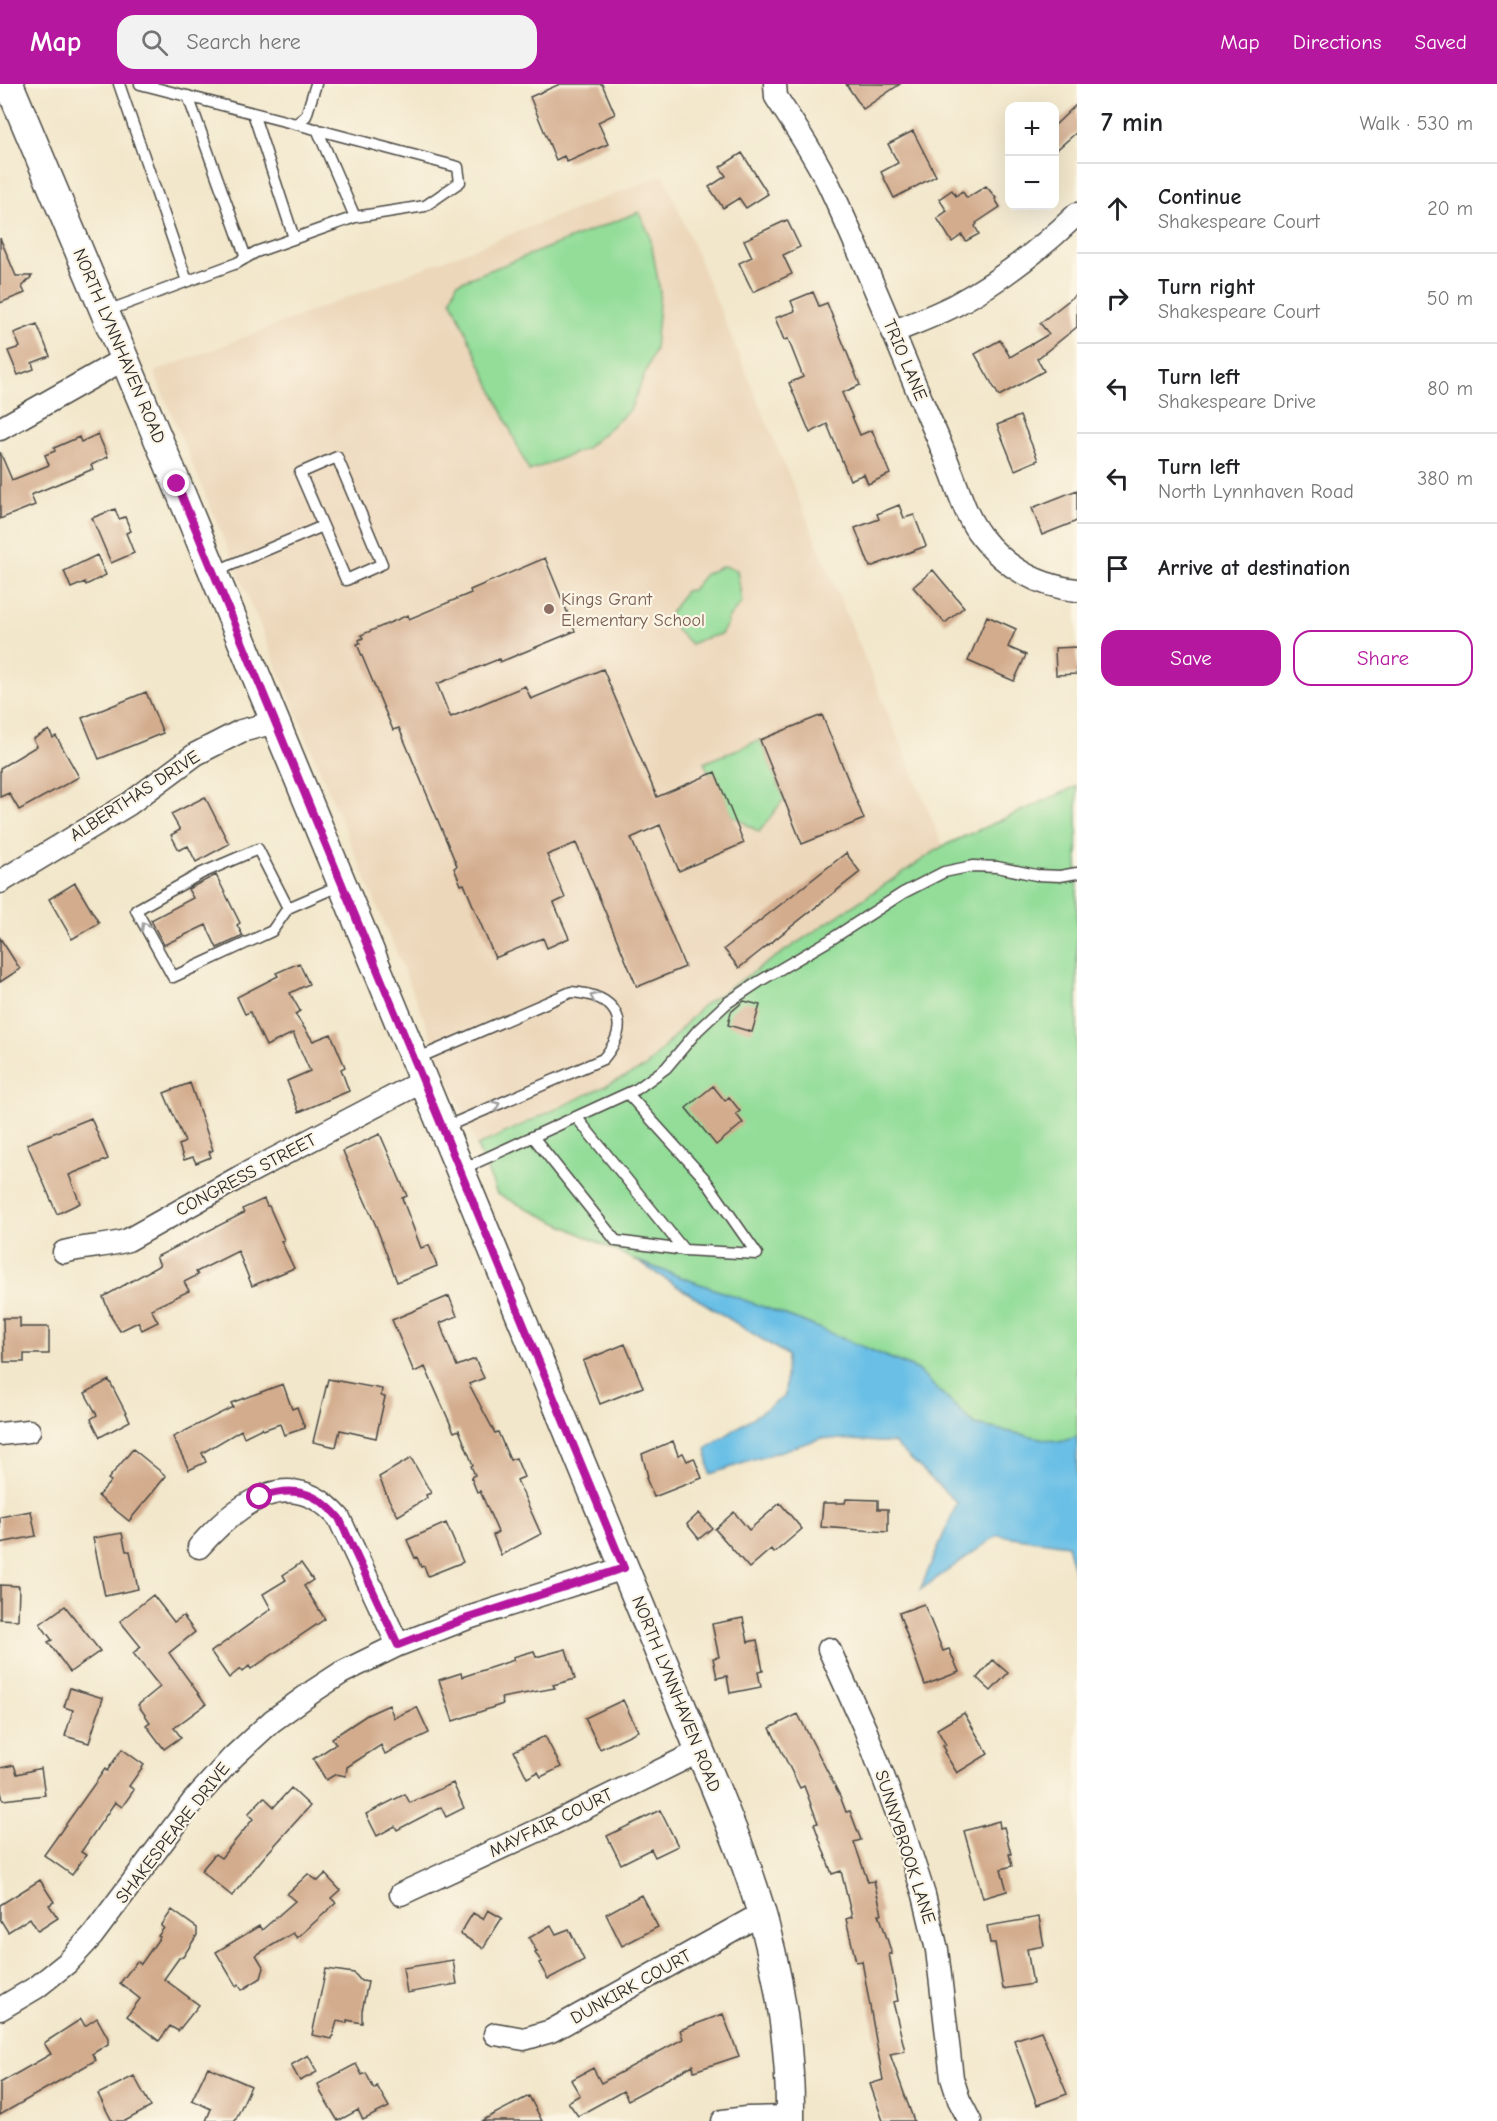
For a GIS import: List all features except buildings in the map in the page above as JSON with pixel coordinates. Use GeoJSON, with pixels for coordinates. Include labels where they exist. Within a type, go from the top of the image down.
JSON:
{"type":"FeatureCollection","features":[{"type":"Feature","properties":{"kind":"street","name":"TRIO LANE"},"geometry":{"type":"LineString","coordinates":[[775,84],[776,97],[829,185],[893,332],[967,512],[979,534],[996,554],[1038,582],[1077,590]]}},
{"type":"Feature","properties":{"kind":"street","name":"NORTH LYNNHAVEN ROAD"},"geometry":{"type":"LineString","coordinates":[[15,86],[104,312],[276,722],[700,1750],[744,1863],[761,1914],[777,1980],[786,2041],[790,2119]]}},
{"type":"Feature","properties":{"kind":"street"},"geometry":{"type":"LineString","coordinates":[[893,332],[957,304],[1002,276],[1046,243],[1077,214]]}},
{"type":"Feature","properties":{"kind":"street"},"geometry":{"type":"LineString","coordinates":[[0,429],[124,359]]}},
{"type":"Feature","properties":{"kind":"street","name":"ALBERTHAS DRIVE"},"geometry":{"type":"LineString","coordinates":[[0,882],[129,804],[196,754],[241,731],[276,722]]}},
{"type":"Feature","properties":{"kind":"street","name":"CONGRESS STREET"},"geometry":{"type":"LineString","coordinates":[[64,1252],[84,1246],[114,1245],[128,1240],[419,1071]]}},
{"type":"Feature","properties":{"kind":"street"},"geometry":{"type":"LineString","coordinates":[[0,1434],[29,1431]]}},
{"type":"Feature","properties":{"kind":"street"},"geometry":{"type":"LineString","coordinates":[[199,1547],[232,1513],[260,1497],[277,1491],[293,1491],[310,1495],[328,1505],[339,1518],[398,1645]]}},
{"type":"Feature","properties":{"kind":"street","name":"SHAKESPEARE DRIVE"},"geometry":{"type":"LineString","coordinates":[[0,2009],[37,1987],[67,1963],[92,1936],[194,1800],[233,1757],[272,1721],[315,1690],[341,1673],[398,1645],[468,1618],[624,1568]]}},
{"type":"Feature","properties":{"kind":"street","name":"SUNNYBROOK LANE"},"geometry":{"type":"LineString","coordinates":[[829,1649],[869,1740],[924,1895],[937,1950],[952,2078],[958,2100],[970,2121]]}},
{"type":"Feature","properties":{"kind":"street","name":"MAYFAIR COURT"},"geometry":{"type":"LineString","coordinates":[[401,1894],[552,1824],[700,1750]]}},
{"type":"Feature","properties":{"kind":"street","name":"DUNKIRK COURT"},"geometry":{"type":"LineString","coordinates":[[495,2034],[524,2038],[551,2031],[761,1914]]}},
{"type":"Feature","properties":{"kind":"street"},"geometry":{"type":"LineString","coordinates":[[723,2121],[746,2118],[790,2119]]}},
{"type":"Feature","properties":{"kind":"lane"},"geometry":{"type":"LineString","coordinates":[[119,84],[188,281]]}},
{"type":"Feature","properties":{"kind":"lane"},"geometry":{"type":"LineString","coordinates":[[104,312],[294,238],[355,217],[425,206],[460,182],[458,167],[140,84]]}},
{"type":"Feature","properties":{"kind":"lane"},"geometry":{"type":"LineString","coordinates":[[296,124],[306,116],[316,84]]}},
{"type":"Feature","properties":{"kind":"lane"},"geometry":{"type":"LineString","coordinates":[[188,96],[246,258]]}},
{"type":"Feature","properties":{"kind":"lane"},"geometry":{"type":"LineString","coordinates":[[253,113],[294,238]]}},
{"type":"Feature","properties":{"kind":"lane"},"geometry":{"type":"LineString","coordinates":[[316,129],[355,217]]}},
{"type":"Feature","properties":{"kind":"lane"},"geometry":{"type":"LineString","coordinates":[[337,457],[382,564],[346,580],[323,526],[300,473],[337,457]]}},
{"type":"Feature","properties":{"kind":"lane"},"geometry":{"type":"LineString","coordinates":[[213,572],[323,526]]}},
{"type":"Feature","properties":{"kind":"lane"},"geometry":{"type":"LineString","coordinates":[[288,908],[258,849],[202,873],[136,910],[173,977],[272,931],[288,908],[342,885]]}},
{"type":"Feature","properties":{"kind":"lane"},"geometry":{"type":"LineString","coordinates":[[460,1170],[637,1089],[666,1068],[698,1030],[727,1004],[760,981],[903,893],[944,872],[973,866],[997,867],[1036,875],[1060,876],[1077,873]]}},
{"type":"Feature","properties":{"kind":"lane"},"geometry":{"type":"LineString","coordinates":[[419,1071],[571,992],[596,996],[610,1006],[618,1016],[619,1031],[613,1047],[603,1059],[443,1129]]}},
{"type":"Feature","properties":{"kind":"lane"},"geometry":{"type":"LineString","coordinates":[[534,1138],[616,1241],[684,1250],[757,1254],[704,1178],[628,1094]]}},
{"type":"Feature","properties":{"kind":"lane"},"geometry":{"type":"LineString","coordinates":[[577,1118],[684,1250]]}},
{"type":"Feature","properties":{"kind":"shaded area","name":"Kings Grant Elementary School"},"geometry":{"type":"Polygon","coordinates":[[[664,175],[943,846],[702,1006],[646,1067],[477,1146],[154,372],[664,175]]]}},
{"type":"Feature","properties":{"kind":"green space"},"geometry":{"type":"Polygon","coordinates":[[[639,212],[650,236],[660,292],[655,349],[630,410],[585,449],[529,471],[451,299],[457,283],[639,212]]]}},
{"type":"Feature","properties":{"kind":"green space"},"geometry":{"type":"Polygon","coordinates":[[[723,566],[737,570],[742,602],[727,620],[728,623],[721,634],[691,644],[676,630],[669,615],[685,591],[692,590],[705,574],[723,566]]]}},
{"type":"Feature","properties":{"kind":"green space"},"geometry":{"type":"Polygon","coordinates":[[[760,740],[784,799],[759,832],[733,816],[704,763],[760,740]]]}},
{"type":"Feature","properties":{"kind":"green space"},"geometry":{"type":"Polygon","coordinates":[[[1077,786],[1077,1437],[1060,1442],[975,1425],[916,1369],[799,1320],[637,1261],[497,1194],[477,1146],[646,1067],[702,1006],[943,846],[1077,786]]]}},
{"type":"Feature","properties":{"kind":"water"},"geometry":{"type":"Polygon","coordinates":[[[637,1261],[799,1320],[916,1369],[975,1425],[1060,1442],[1077,1437],[1077,1581],[1067,1545],[998,1535],[920,1590],[957,1503],[894,1443],[822,1438],[710,1474],[706,1449],[785,1396],[787,1355],[637,1261]]]}},
{"type":"Feature","properties":{"kind":"place","name":"Kings Grant Elementary School"},"geometry":{"type":"Point","coordinates":[549,609]}},
{"type":"Feature","properties":{"kind":"route"},"geometry":{"type":"LineString","coordinates":[[177,484],[624,1568],[468,1618],[398,1645],[339,1518],[328,1505],[310,1495],[293,1491],[277,1491],[260,1497]]}}]}
